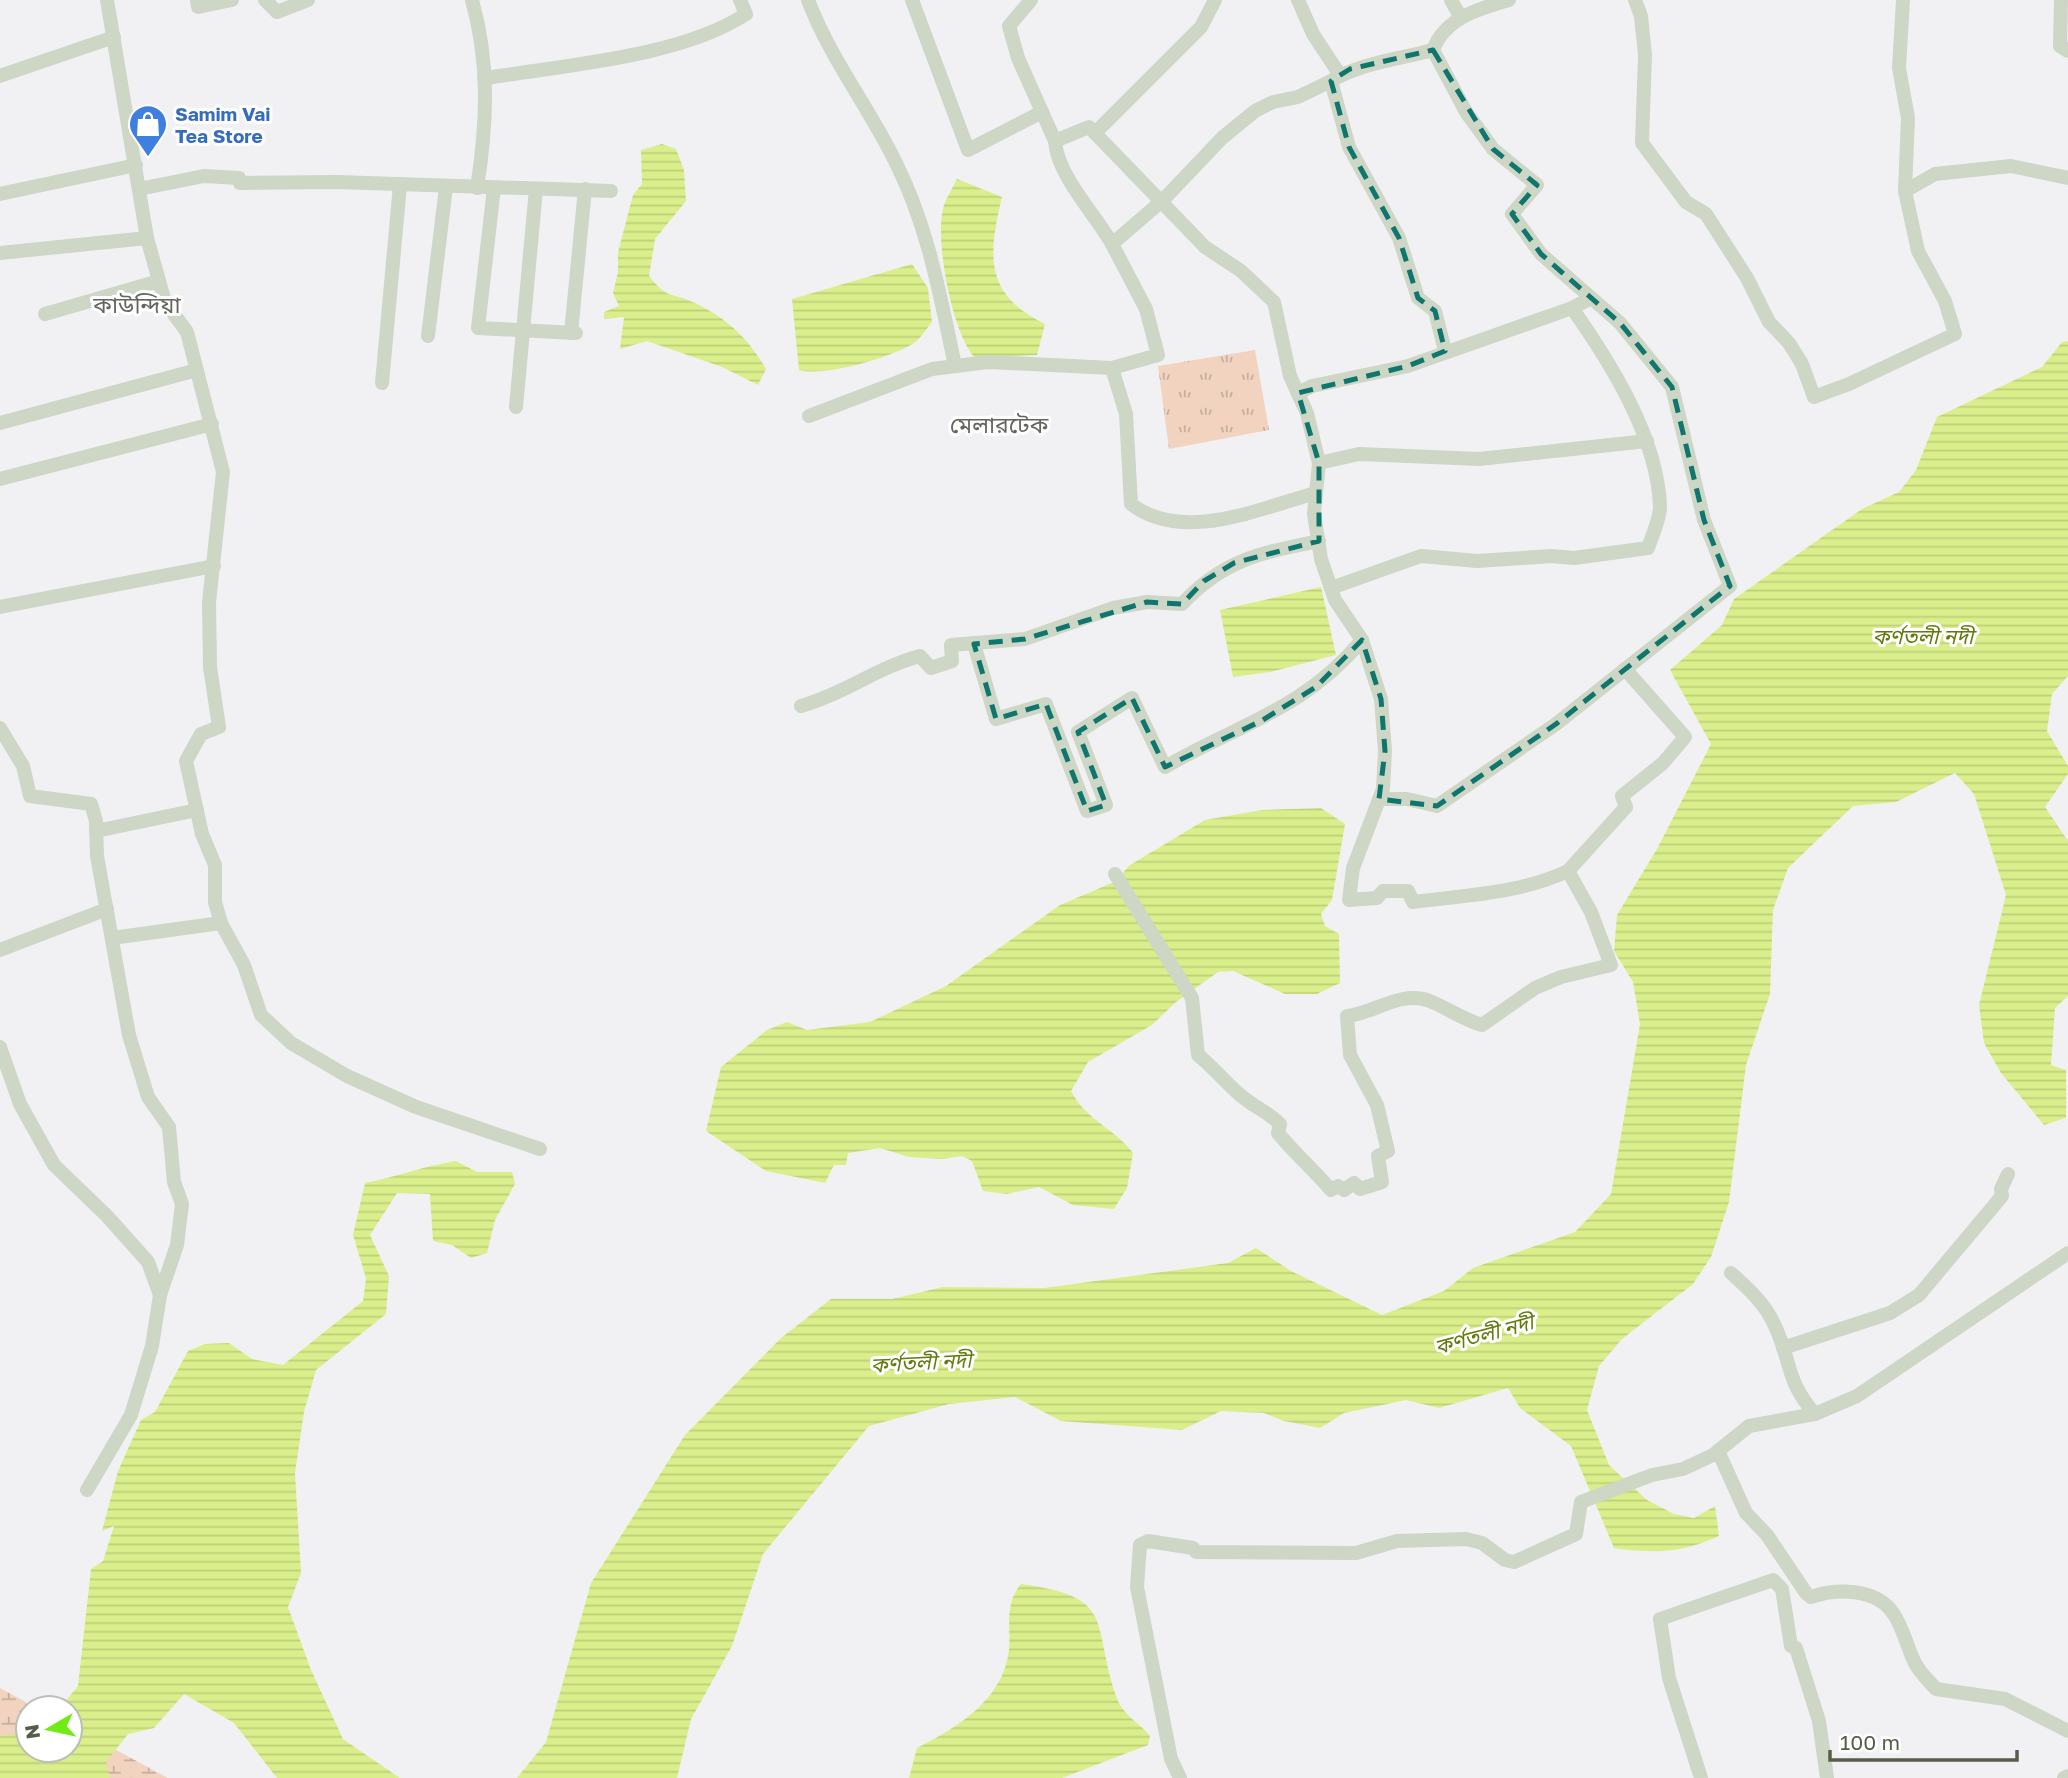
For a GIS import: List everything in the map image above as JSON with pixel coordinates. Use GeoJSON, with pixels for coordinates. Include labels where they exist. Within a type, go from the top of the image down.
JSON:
{"type":"FeatureCollection","features":[{"type":"Feature","properties":{"kind":"street"},"geometry":{"type":"LineString","coordinates":[[107,0],[147,238],[164,302],[187,332],[223,472],[209,602],[210,667],[219,727],[201,734],[186,761],[202,834],[215,864],[215,902],[221,923],[244,965],[261,1015],[291,1043],[347,1076],[415,1107],[540,1149]]}},
{"type":"Feature","properties":{"kind":"street"},"geometry":{"type":"LineString","coordinates":[[197,0],[198,7],[232,0]]}},
{"type":"Feature","properties":{"kind":"street"},"geometry":{"type":"LineString","coordinates":[[265,0],[277,12],[308,0]]}},
{"type":"Feature","properties":{"kind":"street"},"geometry":{"type":"LineString","coordinates":[[472,0],[487,78],[485,137],[477,188]]}},
{"type":"Feature","properties":{"kind":"street"},"geometry":{"type":"LineString","coordinates":[[487,78],[594,63],[720,32],[746,15],[740,0]]}},
{"type":"Feature","properties":{"kind":"street"},"geometry":{"type":"LineString","coordinates":[[808,0],[820,31],[894,159],[918,211],[932,253],[955,366]]}},
{"type":"Feature","properties":{"kind":"street"},"geometry":{"type":"LineString","coordinates":[[912,0],[968,150],[1042,112]]}},
{"type":"Feature","properties":{"kind":"street"},"geometry":{"type":"LineString","coordinates":[[809,416],[871,390],[932,369],[988,362],[1112,368],[1157,355],[1146,309],[1112,244],[1067,176],[1056,154],[1055,141],[1018,58],[1009,26],[1031,0]]}},
{"type":"Feature","properties":{"kind":"street"},"geometry":{"type":"LineString","coordinates":[[1095,133],[1201,27],[1214,0]]}},
{"type":"Feature","properties":{"kind":"street"},"geometry":{"type":"LineString","coordinates":[[1298,0],[1336,78],[1349,147],[1399,237],[1418,298],[1435,311],[1445,351]]}},
{"type":"Feature","properties":{"kind":"street"},"geometry":{"type":"LineString","coordinates":[[1451,0],[1461,18]]}},
{"type":"Feature","properties":{"kind":"street"},"geometry":{"type":"LineString","coordinates":[[1379,799],[1407,799],[1437,806],[1556,724],[1730,586],[1704,520],[1672,387],[1619,323],[1541,254],[1512,214],[1537,185],[1493,149],[1466,111],[1433,50],[1440,32],[1461,18],[1476,9],[1509,0]]}},
{"type":"Feature","properties":{"kind":"street"},"geometry":{"type":"LineString","coordinates":[[1634,0],[1641,16],[1645,55],[1642,143],[1686,202],[1706,214],[1747,278],[1769,322],[1790,343],[1802,364],[1814,397],[1849,384],[1955,334],[1945,301],[1918,251],[1905,191],[1908,118],[1899,68],[1903,0]]}},
{"type":"Feature","properties":{"kind":"street"},"geometry":{"type":"LineString","coordinates":[[2061,0],[2060,46],[2068,51]]}},
{"type":"Feature","properties":{"kind":"street"},"geometry":{"type":"LineString","coordinates":[[0,76],[114,37]]}},
{"type":"Feature","properties":{"kind":"street"},"geometry":{"type":"LineString","coordinates":[[1112,244],[1163,200],[1222,138],[1255,111],[1273,102],[1298,97],[1350,69],[1384,64],[1433,50]]}},
{"type":"Feature","properties":{"kind":"street"},"geometry":{"type":"LineString","coordinates":[[1055,141],[1089,127],[1163,200],[1205,247],[1241,271],[1274,302],[1290,376],[1307,412],[1319,463],[1314,514],[1331,589],[1344,618],[1362,640],[1381,699],[1385,751],[1383,789],[1353,868],[1349,900],[1377,898],[1383,891],[1408,891],[1413,902],[1469,898],[1543,882],[1568,871],[1626,807],[1622,796],[1663,763],[1685,737],[1625,670]]}},
{"type":"Feature","properties":{"kind":"street"},"geometry":{"type":"LineString","coordinates":[[0,194],[136,165]]}},
{"type":"Feature","properties":{"kind":"street"},"geometry":{"type":"LineString","coordinates":[[1905,191],[1935,174],[2011,166],[2068,178]]}},
{"type":"Feature","properties":{"kind":"street"},"geometry":{"type":"LineString","coordinates":[[139,189],[204,176],[239,178],[240,183],[611,191]]}},
{"type":"Feature","properties":{"kind":"street"},"geometry":{"type":"LineString","coordinates":[[382,383],[400,185]]}},
{"type":"Feature","properties":{"kind":"street"},"geometry":{"type":"LineString","coordinates":[[428,336],[446,187]]}},
{"type":"Feature","properties":{"kind":"street"},"geometry":{"type":"LineString","coordinates":[[494,188],[478,328],[573,333],[585,190]]}},
{"type":"Feature","properties":{"kind":"street"},"geometry":{"type":"LineString","coordinates":[[516,407],[537,189]]}},
{"type":"Feature","properties":{"kind":"street"},"geometry":{"type":"LineString","coordinates":[[0,253],[147,238]]}},
{"type":"Feature","properties":{"kind":"street"},"geometry":{"type":"LineString","coordinates":[[45,314],[159,281]]}},
{"type":"Feature","properties":{"kind":"street"},"geometry":{"type":"LineString","coordinates":[[1298,393],[1312,386],[1408,366],[1445,351],[1507,333],[1591,298]]}},
{"type":"Feature","properties":{"kind":"street"},"geometry":{"type":"LineString","coordinates":[[1331,589],[1421,556],[1477,561],[1552,556],[1574,558],[1648,548],[1660,508],[1647,440],[1610,362],[1572,308]]}},
{"type":"Feature","properties":{"kind":"street"},"geometry":{"type":"LineString","coordinates":[[1112,368],[1126,414],[1131,505],[1143,514],[1176,522],[1205,522],[1316,493]]}},
{"type":"Feature","properties":{"kind":"street"},"geometry":{"type":"LineString","coordinates":[[0,423],[197,370]]}},
{"type":"Feature","properties":{"kind":"street"},"geometry":{"type":"LineString","coordinates":[[0,479],[212,424]]}},
{"type":"Feature","properties":{"kind":"street"},"geometry":{"type":"LineString","coordinates":[[1319,463],[1359,454],[1479,459],[1647,440]]}},
{"type":"Feature","properties":{"kind":"street"},"geometry":{"type":"LineString","coordinates":[[802,706],[849,689],[891,664],[920,656],[931,668],[952,661],[951,645],[1025,639],[1113,608],[1147,603],[1182,604],[1204,581],[1234,563],[1319,541]]}},
{"type":"Feature","properties":{"kind":"street"},"geometry":{"type":"LineString","coordinates":[[0,607],[214,566]]}},
{"type":"Feature","properties":{"kind":"street"},"geometry":{"type":"LineString","coordinates":[[974,644],[996,719],[1046,704],[1087,811],[1106,805],[1078,732],[1132,698],[1165,767],[1196,749],[1261,721],[1316,687],[1341,667],[1362,640]]}},
{"type":"Feature","properties":{"kind":"street"},"geometry":{"type":"LineString","coordinates":[[0,728],[23,765],[30,796],[91,804],[97,856],[129,1035],[148,1097],[169,1127],[174,1182],[182,1204],[177,1245],[160,1295],[152,1346],[131,1415],[87,1490]]}},
{"type":"Feature","properties":{"kind":"street"},"geometry":{"type":"LineString","coordinates":[[96,831],[197,810]]}},
{"type":"Feature","properties":{"kind":"street"},"geometry":{"type":"LineString","coordinates":[[1115,874],[1192,998],[1198,1055],[1219,1071],[1240,1095],[1267,1110],[1280,1124],[1278,1133],[1331,1190],[1338,1186],[1344,1190],[1354,1183],[1360,1189],[1382,1182],[1379,1154],[1388,1151],[1377,1105],[1350,1055],[1347,1016],[1381,1004],[1424,999],[1463,1019],[1482,1025],[1535,989],[1561,976],[1611,965],[1591,912],[1568,871]]}},
{"type":"Feature","properties":{"kind":"street"},"geometry":{"type":"LineString","coordinates":[[0,950],[107,909]]}},
{"type":"Feature","properties":{"kind":"street"},"geometry":{"type":"LineString","coordinates":[[112,938],[221,923]]}},
{"type":"Feature","properties":{"kind":"street"},"geometry":{"type":"LineString","coordinates":[[0,1047],[20,1104],[54,1166],[107,1216],[148,1262],[160,1295]]}},
{"type":"Feature","properties":{"kind":"street"},"geometry":{"type":"LineString","coordinates":[[1783,1348],[1890,1313],[1919,1296],[2002,1196],[2001,1189],[2008,1174]]}},
{"type":"Feature","properties":{"kind":"street"},"geometry":{"type":"LineString","coordinates":[[1180,1778],[1171,1759],[1137,1587],[1140,1545],[1148,1541],[1193,1548],[1196,1552],[1356,1553],[1397,1541],[1466,1539],[1482,1543],[1505,1560],[1514,1562],[1576,1534],[1581,1502],[1652,1475],[1684,1469],[1718,1451],[1749,1426],[1815,1414],[1857,1396],[2068,1253]]}},
{"type":"Feature","properties":{"kind":"street"},"geometry":{"type":"LineString","coordinates":[[1731,1273],[1756,1296],[1772,1318],[1790,1377],[1799,1396],[1815,1414]]}},
{"type":"Feature","properties":{"kind":"street"},"geometry":{"type":"LineString","coordinates":[[1718,1451],[1746,1513],[1767,1535],[1811,1597],[1847,1591],[1873,1597],[1892,1611],[1917,1667],[1936,1689],[2005,1699],[2068,1731]]}},
{"type":"Feature","properties":{"kind":"street"},"geometry":{"type":"LineString","coordinates":[[1700,1778],[1669,1678],[1660,1619],[1773,1580],[1782,1589],[1791,1646],[1796,1648],[1819,1721],[1827,1778]]}},
{"type":"Feature","properties":{"kind":"highlighted area"},"geometry":{"type":"Polygon","coordinates":[[[1433,50],[1493,149],[1537,185],[1512,214],[1541,254],[1620,323],[1672,387],[1704,520],[1730,586],[1556,724],[1437,806],[1379,799],[1385,751],[1381,699],[1362,640],[1316,687],[1261,721],[1165,767],[1132,698],[1078,732],[1106,805],[1087,811],[1046,704],[996,719],[974,644],[1025,639],[1147,602],[1182,604],[1204,581],[1234,563],[1319,541],[1319,463],[1298,393],[1408,366],[1445,351],[1435,311],[1418,298],[1399,238],[1349,147],[1331,81],[1350,69],[1433,50]]]}},
{"type":"Feature","properties":{"kind":"green space"},"geometry":{"type":"Polygon","coordinates":[[[1255,350],[1269,430],[1169,449],[1158,366],[1255,350]]]}},
{"type":"Feature","properties":{"kind":"green space"},"geometry":{"type":"Polygon","coordinates":[[[0,1688],[14,1696],[14,1764],[84,1764],[84,1733],[168,1778],[0,1778],[0,1688]]]}},
{"type":"Feature","properties":{"kind":"water"},"geometry":{"type":"Polygon","coordinates":[[[662,144],[676,149],[684,170],[686,201],[655,239],[649,276],[666,292],[707,309],[736,330],[766,369],[758,385],[722,367],[647,341],[620,349],[624,317],[604,319],[604,312],[619,306],[613,293],[618,272],[618,252],[633,195],[642,184],[641,150],[662,144]]]}},
{"type":"Feature","properties":{"kind":"water"},"geometry":{"type":"Polygon","coordinates":[[[957,179],[1002,197],[994,238],[995,271],[1011,300],[1045,324],[1037,355],[975,358],[959,329],[947,286],[941,243],[943,209],[957,179]]]}},
{"type":"Feature","properties":{"kind":"water"},"geometry":{"type":"Polygon","coordinates":[[[912,264],[928,288],[932,322],[917,341],[890,355],[857,365],[825,371],[799,370],[792,299],[912,264]]]}},
{"type":"Feature","properties":{"kind":"water","name":"কর্ণতলী নদী"},"geometry":{"type":"Polygon","coordinates":[[[2068,341],[2068,676],[2052,694],[2047,731],[2068,766],[2068,774],[2045,807],[2068,841],[2068,996],[2055,1008],[2051,1065],[2066,1070],[2066,1118],[2044,1125],[2001,1073],[1984,1043],[1979,1005],[2006,895],[1974,794],[1955,773],[1896,802],[1853,806],[1788,868],[1773,910],[1770,994],[1746,1065],[1729,1202],[1711,1257],[1693,1284],[1622,1339],[1599,1366],[1587,1410],[1609,1465],[1647,1500],[1674,1514],[1694,1518],[1715,1506],[1719,1536],[1693,1546],[1667,1551],[1614,1548],[1571,1446],[1520,1408],[1508,1388],[1439,1408],[1406,1400],[1344,1413],[1320,1428],[1284,1421],[1264,1413],[1221,1411],[1182,1430],[1061,1421],[1015,1397],[949,1404],[869,1426],[763,1554],[732,1646],[691,1719],[677,1778],[517,1778],[546,1742],[591,1583],[685,1435],[781,1338],[831,1299],[892,1299],[943,1287],[1044,1288],[1228,1263],[1256,1248],[1291,1271],[1382,1315],[1444,1291],[1473,1268],[1575,1232],[1611,1194],[1640,1024],[1633,982],[1614,951],[1617,915],[1657,849],[1711,744],[1670,670],[1722,625],[1734,599],[1862,509],[1899,492],[1916,470],[1937,417],[2042,367],[2062,342],[2068,341]]]}},
{"type":"Feature","properties":{"kind":"water"},"geometry":{"type":"Polygon","coordinates":[[[1321,587],[1336,655],[1270,672],[1233,677],[1220,610],[1321,587]]]}},
{"type":"Feature","properties":{"kind":"water"},"geometry":{"type":"Polygon","coordinates":[[[1321,808],[1345,824],[1332,900],[1321,914],[1325,926],[1339,934],[1340,983],[1317,994],[1285,994],[1233,971],[1218,972],[1176,1002],[1152,1025],[1088,1062],[1071,1091],[1092,1117],[1133,1153],[1127,1188],[1114,1209],[1073,1205],[1039,1187],[1007,1194],[983,1191],[972,1161],[962,1156],[942,1159],[909,1157],[880,1148],[848,1153],[846,1165],[834,1165],[825,1183],[766,1171],[706,1131],[721,1067],[767,1030],[787,1022],[807,1030],[870,1022],[946,986],[1060,905],[1114,882],[1130,865],[1205,820],[1262,810],[1321,808]]]}},
{"type":"Feature","properties":{"kind":"water"},"geometry":{"type":"Polygon","coordinates":[[[456,1161],[477,1172],[512,1172],[515,1184],[495,1220],[487,1253],[471,1258],[452,1245],[433,1241],[430,1194],[397,1193],[370,1235],[389,1276],[386,1314],[316,1370],[304,1412],[295,1473],[301,1573],[288,1607],[311,1670],[343,1739],[400,1778],[277,1778],[234,1723],[184,1694],[154,1728],[128,1734],[106,1762],[110,1778],[0,1778],[0,1736],[14,1734],[14,1764],[84,1764],[84,1694],[71,1694],[78,1686],[91,1569],[103,1561],[114,1526],[102,1531],[118,1471],[141,1420],[155,1412],[188,1351],[205,1344],[229,1343],[252,1359],[283,1365],[363,1301],[366,1278],[353,1235],[365,1183],[456,1161]]]}},
{"type":"Feature","properties":{"kind":"water"},"geometry":{"type":"Polygon","coordinates":[[[1021,1584],[1052,1589],[1073,1596],[1087,1605],[1100,1631],[1119,1703],[1150,1736],[1148,1745],[1062,1778],[909,1778],[917,1748],[963,1721],[988,1697],[998,1683],[1009,1650],[1010,1607],[1021,1584]]]}},
{"type":"Feature","properties":{"kind":"place","name":"Samim Vai Tea Store"},"geometry":{"type":"Point","coordinates":[148,158]}},
{"type":"Feature","properties":{"kind":"district","name":"কাউন্দিয়া"},"geometry":{"type":"Point","coordinates":[137,304]}},
{"type":"Feature","properties":{"kind":"district","name":"মেলারটেক"},"geometry":{"type":"Point","coordinates":[999,424]}}]}
